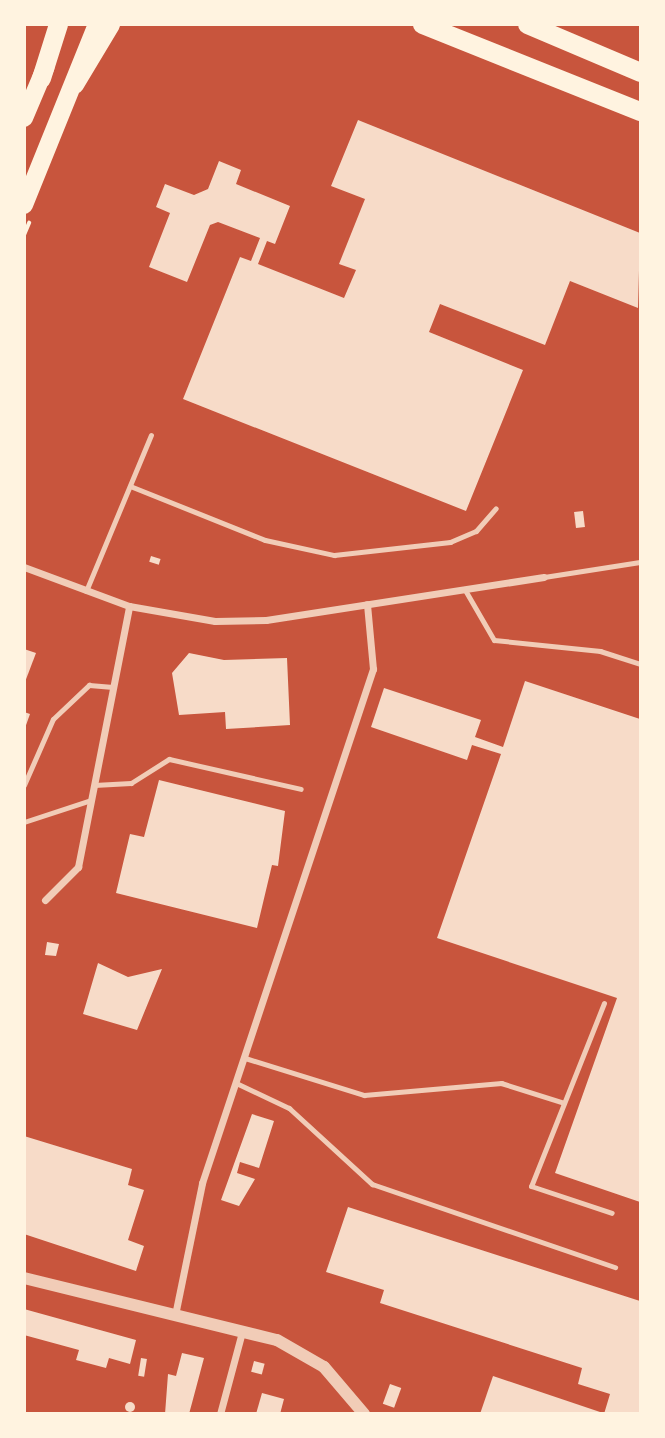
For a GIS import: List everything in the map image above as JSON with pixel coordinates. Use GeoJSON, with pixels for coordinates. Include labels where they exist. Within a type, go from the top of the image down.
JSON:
{"type":"FeatureCollection","features":[{"type":"Feature","properties":{"kind":"highway"},"geometry":{"type":"LineString","coordinates":[[41,78],[58,24]]}},
{"type":"Feature","properties":{"kind":"highway"},"geometry":{"type":"LineString","coordinates":[[74,83],[110,24]]}},
{"type":"Feature","properties":{"kind":"highway"},"geometry":{"type":"LineString","coordinates":[[422,24],[640,111]]}},
{"type":"Feature","properties":{"kind":"highway"},"geometry":{"type":"LineString","coordinates":[[527,24],[640,72]]}},
{"type":"Feature","properties":{"kind":"main road"},"geometry":{"type":"LineString","coordinates":[[24,118],[64,24]]}},
{"type":"Feature","properties":{"kind":"main road"},"geometry":{"type":"LineString","coordinates":[[24,205],[97,24]]}},
{"type":"Feature","properties":{"kind":"street"},"geometry":{"type":"LineString","coordinates":[[24,567],[129,606],[239,621],[544,577]]}},
{"type":"Feature","properties":{"kind":"street"},"geometry":{"type":"LineString","coordinates":[[175,1315],[197,1202],[373,670],[367,604]]}},
{"type":"Feature","properties":{"kind":"street"},"geometry":{"type":"LineString","coordinates":[[45,901],[78,867],[129,606]]}},
{"type":"Feature","properties":{"kind":"street"},"geometry":{"type":"LineString","coordinates":[[24,1278],[242,1332],[313,1359],[360,1411]]}},
{"type":"Feature","properties":{"kind":"street"},"geometry":{"type":"LineString","coordinates":[[220,1413],[242,1332]]}},
{"type":"Feature","properties":{"kind":"lane"},"geometry":{"type":"LineString","coordinates":[[86,591],[151,435]]}},
{"type":"Feature","properties":{"kind":"lane"},"geometry":{"type":"LineString","coordinates":[[130,486],[272,543],[334,555],[450,542],[476,531],[496,508]]}},
{"type":"Feature","properties":{"kind":"lane"},"geometry":{"type":"LineString","coordinates":[[544,577],[640,562]]}},
{"type":"Feature","properties":{"kind":"lane"},"geometry":{"type":"LineString","coordinates":[[465,590],[494,640],[600,651],[640,664]]}},
{"type":"Feature","properties":{"kind":"lane"},"geometry":{"type":"LineString","coordinates":[[24,785],[53,719],[89,685],[113,687]]}},
{"type":"Feature","properties":{"kind":"lane"},"geometry":{"type":"LineString","coordinates":[[94,785],[124,785],[169,759],[302,789]]}},
{"type":"Feature","properties":{"kind":"lane"},"geometry":{"type":"LineString","coordinates":[[24,822],[91,800]]}},
{"type":"Feature","properties":{"kind":"lane"},"geometry":{"type":"LineString","coordinates":[[604,1003],[531,1185],[612,1213]]}},
{"type":"Feature","properties":{"kind":"lane"},"geometry":{"type":"LineString","coordinates":[[245,1058],[364,1095],[501,1083],[564,1103]]}},
{"type":"Feature","properties":{"kind":"lane"},"geometry":{"type":"LineString","coordinates":[[236,1083],[289,1108],[372,1184],[615,1267]]}},
{"type":"Feature","properties":{"kind":"building"},"geometry":{"type":"Polygon","coordinates":[[[358,120],[640,233],[638,308],[570,281],[545,345],[440,304],[429,332],[523,370],[466,511],[183,399],[240,257],[251,261],[260,238],[218,222],[210,225],[187,282],[149,267],[170,213],[156,207],[165,184],[194,195],[208,189],[219,161],[241,170],[236,184],[290,206],[275,244],[267,241],[258,264],[344,298],[356,270],[339,264],[365,199],[331,186],[358,120]]]}},
{"type":"Feature","properties":{"kind":"building"},"geometry":{"type":"Polygon","coordinates":[[[583,511],[585,527],[576,528],[574,512],[583,511]]]}},
{"type":"Feature","properties":{"kind":"building"},"geometry":{"type":"Polygon","coordinates":[[[151,556],[161,559],[159,565],[149,562],[151,556]]]}},
{"type":"Feature","properties":{"kind":"building"},"geometry":{"type":"Polygon","coordinates":[[[24,649],[36,653],[25,682],[24,682],[24,649]]]}},
{"type":"Feature","properties":{"kind":"building"},"geometry":{"type":"Polygon","coordinates":[[[189,653],[224,660],[287,658],[290,725],[226,729],[225,712],[179,715],[172,673],[189,653]]]}},
{"type":"Feature","properties":{"kind":"building"},"geometry":{"type":"Polygon","coordinates":[[[525,681],[640,719],[640,1202],[555,1173],[617,998],[437,938],[501,754],[472,745],[467,760],[371,727],[384,688],[481,720],[475,737],[503,747],[525,681]]]}},
{"type":"Feature","properties":{"kind":"building"},"geometry":{"type":"Polygon","coordinates":[[[24,712],[30,714],[25,728],[24,728],[24,712]]]}},
{"type":"Feature","properties":{"kind":"building"},"geometry":{"type":"Polygon","coordinates":[[[159,780],[285,811],[278,866],[272,865],[257,928],[116,893],[130,834],[144,837],[159,780]]]}},
{"type":"Feature","properties":{"kind":"building"},"geometry":{"type":"Polygon","coordinates":[[[47,942],[59,944],[56,956],[45,955],[47,942]]]}},
{"type":"Feature","properties":{"kind":"building"},"geometry":{"type":"Polygon","coordinates":[[[98,963],[128,977],[162,969],[137,1030],[83,1014],[98,963]]]}},
{"type":"Feature","properties":{"kind":"building"},"geometry":{"type":"Polygon","coordinates":[[[252,1114],[274,1121],[259,1168],[240,1162],[237,1173],[255,1179],[239,1206],[221,1200],[252,1114]]]}},
{"type":"Feature","properties":{"kind":"building"},"geometry":{"type":"Polygon","coordinates":[[[24,1136],[132,1169],[128,1185],[144,1190],[128,1240],[144,1246],[136,1271],[24,1234],[24,1136]]]}},
{"type":"Feature","properties":{"kind":"building"},"geometry":{"type":"Polygon","coordinates":[[[348,1207],[640,1301],[640,1414],[604,1414],[610,1394],[578,1384],[582,1368],[380,1303],[384,1290],[326,1272],[348,1207]]]}},
{"type":"Feature","properties":{"kind":"building"},"geometry":{"type":"Polygon","coordinates":[[[24,1309],[136,1340],[130,1364],[109,1358],[106,1368],[76,1360],[79,1350],[24,1335],[24,1309]]]}},
{"type":"Feature","properties":{"kind":"building"},"geometry":{"type":"Polygon","coordinates":[[[182,1353],[204,1358],[189,1414],[165,1414],[168,1374],[176,1376],[182,1353]]]}},
{"type":"Feature","properties":{"kind":"building"},"geometry":{"type":"Polygon","coordinates":[[[141,1358],[147,1359],[144,1377],[138,1376],[141,1358]]]}},
{"type":"Feature","properties":{"kind":"building"},"geometry":{"type":"Polygon","coordinates":[[[254,1361],[265,1364],[262,1374],[251,1372],[254,1361]]]}},
{"type":"Feature","properties":{"kind":"building"},"geometry":{"type":"Polygon","coordinates":[[[493,1376],[603,1413],[480,1414],[493,1376]]]}},
{"type":"Feature","properties":{"kind":"building"},"geometry":{"type":"Polygon","coordinates":[[[390,1384],[401,1388],[394,1408],[383,1404],[390,1384]]]}},
{"type":"Feature","properties":{"kind":"building"},"geometry":{"type":"Polygon","coordinates":[[[262,1393],[284,1399],[280,1414],[256,1414],[262,1393]]]}},
{"type":"Feature","properties":{"kind":"building"},"geometry":{"type":"Polygon","coordinates":[[[130,1402],[134,1403],[134,1411],[130,1412],[126,1411],[125,1407],[126,1403],[130,1402]]]}}]}
